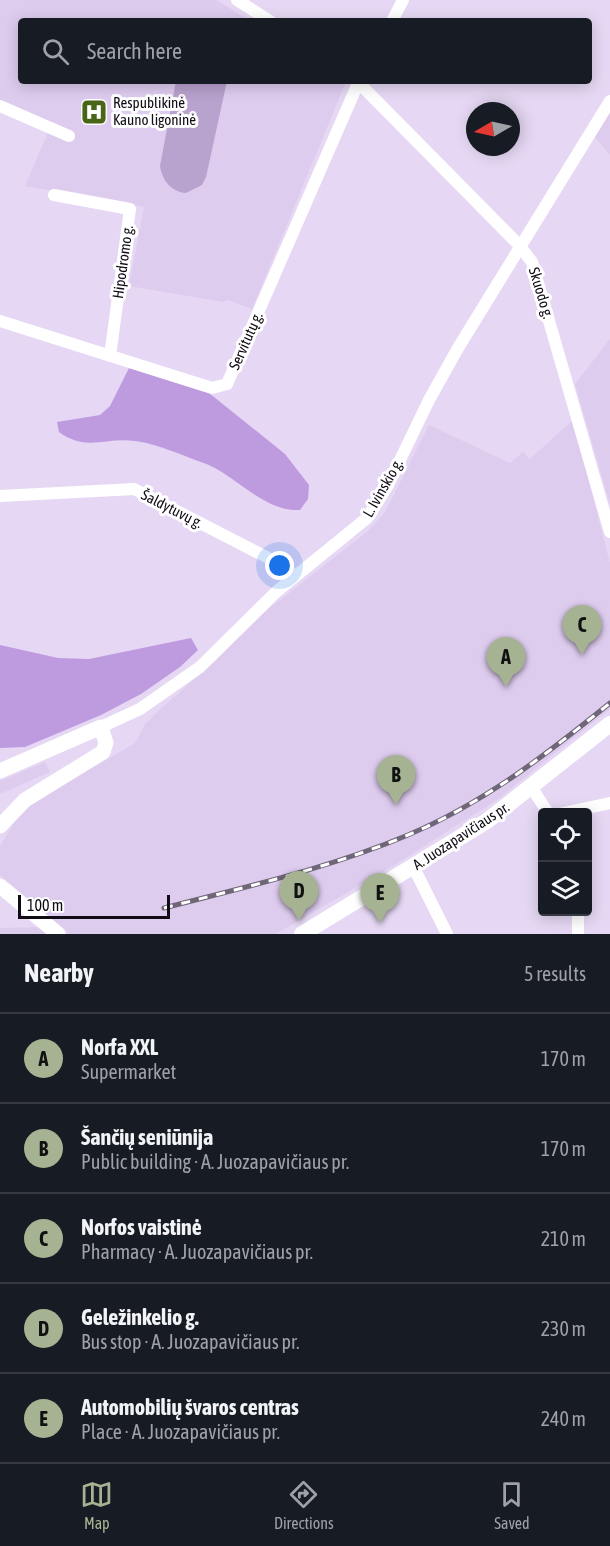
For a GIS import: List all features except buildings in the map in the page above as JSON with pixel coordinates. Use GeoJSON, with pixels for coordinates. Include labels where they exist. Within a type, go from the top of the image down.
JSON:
{"type":"FeatureCollection","features":[{"type":"Feature","properties":{"kind":"main road","name":"A. Juozapavičiaus pr."},"geometry":{"type":"LineString","coordinates":[[302,934],[487,821],[532,788],[610,724]]}},
{"type":"Feature","properties":{"kind":"street"},"geometry":{"type":"LineString","coordinates":[[237,0],[265,18]]}},
{"type":"Feature","properties":{"kind":"street"},"geometry":{"type":"LineString","coordinates":[[394,18],[403,0]]}},
{"type":"Feature","properties":{"kind":"street","name":"Servitutų g."},"geometry":{"type":"LineString","coordinates":[[0,321],[212,388],[227,384],[357,84]]}},
{"type":"Feature","properties":{"kind":"street","name":"Skuodo g."},"geometry":{"type":"LineString","coordinates":[[361,84],[519,245],[535,269],[610,532]]}},
{"type":"Feature","properties":{"kind":"street","name":"L. Ivinskio g."},"geometry":{"type":"LineString","coordinates":[[0,771],[141,709],[186,677],[295,576],[351,534],[376,507],[429,400],[519,245],[610,100]]}},
{"type":"Feature","properties":{"kind":"street"},"geometry":{"type":"LineString","coordinates":[[0,106],[69,136]]}},
{"type":"Feature","properties":{"kind":"street","name":"Hipodromo g."},"geometry":{"type":"LineString","coordinates":[[54,195],[130,209],[110,356]]}},
{"type":"Feature","properties":{"kind":"street","name":"Šaldytuvų g."},"geometry":{"type":"LineString","coordinates":[[0,495],[134,489],[282,565],[295,576]]}},
{"type":"Feature","properties":{"kind":"street"},"geometry":{"type":"LineString","coordinates":[[0,826],[25,800],[102,752],[106,743],[101,727]]}},
{"type":"Feature","properties":{"kind":"street"},"geometry":{"type":"LineString","coordinates":[[532,788],[545,808]]}},
{"type":"Feature","properties":{"kind":"street"},"geometry":{"type":"LineString","coordinates":[[586,808],[610,803]]}},
{"type":"Feature","properties":{"kind":"street"},"geometry":{"type":"LineString","coordinates":[[413,866],[447,934]]}},
{"type":"Feature","properties":{"kind":"street"},"geometry":{"type":"LineString","coordinates":[[0,886],[58,934]]}},
{"type":"Feature","properties":{"kind":"street"},"geometry":{"type":"LineString","coordinates":[[578,916],[578,934]]}},
{"type":"Feature","properties":{"kind":"shaded area"},"geometry":{"type":"Polygon","coordinates":[[[0,0],[217,0],[245,18],[18,18],[18,84],[345,84],[252,309],[228,300],[223,302],[129,286],[144,207],[25,186],[51,125],[0,100],[0,0]]]}},
{"type":"Feature","properties":{"kind":"shaded area"},"geometry":{"type":"Polygon","coordinates":[[[175,84],[226,84],[206,177],[202,185],[186,193],[176,190],[168,184],[160,166],[175,84]]]}},
{"type":"Feature","properties":{"kind":"shaded area"},"geometry":{"type":"Polygon","coordinates":[[[610,110],[610,155],[594,136],[610,110]]]}},
{"type":"Feature","properties":{"kind":"shaded area"},"geometry":{"type":"Polygon","coordinates":[[[610,339],[610,504],[575,384],[610,339]]]}},
{"type":"Feature","properties":{"kind":"shaded area"},"geometry":{"type":"Polygon","coordinates":[[[129,368],[209,393],[285,454],[309,485],[308,499],[300,510],[273,505],[213,467],[159,447],[124,440],[87,443],[69,438],[59,432],[57,422],[100,415],[110,406],[129,368]]]}},
{"type":"Feature","properties":{"kind":"shaded area"},"geometry":{"type":"Polygon","coordinates":[[[573,420],[610,563],[610,709],[497,800],[396,864],[276,934],[70,934],[0,875],[0,846],[22,809],[135,743],[145,724],[266,611],[368,531],[385,512],[429,425],[510,463],[523,452],[530,459],[573,420]]]}},
{"type":"Feature","properties":{"kind":"shaded area"},"geometry":{"type":"Polygon","coordinates":[[[191,638],[198,650],[180,667],[141,694],[101,715],[25,747],[0,748],[0,645],[58,658],[89,659],[191,638]]]}},
{"type":"Feature","properties":{"kind":"shaded area"},"geometry":{"type":"Polygon","coordinates":[[[45,762],[50,772],[0,794],[0,781],[45,762]]]}},
{"type":"Feature","properties":{"kind":"shaded area"},"geometry":{"type":"Polygon","coordinates":[[[40,927],[49,934],[0,934],[0,928],[40,927]]]}},
{"type":"Feature","properties":{"kind":"railway"},"geometry":{"type":"LineString","coordinates":[[164,908],[318,867],[408,835],[489,793],[563,741],[610,703]]}},
{"type":"Feature","properties":{"kind":"place","name":"Respublikinė Kauno ligoninė"},"geometry":{"type":"Point","coordinates":[94,112]}},
{"type":"Feature","properties":{"kind":"place","name":"Norfos vaistinė"},"geometry":{"type":"Point","coordinates":[582,655]}},
{"type":"Feature","properties":{"kind":"place","name":"Norfa XXL"},"geometry":{"type":"Point","coordinates":[506,687]}},
{"type":"Feature","properties":{"kind":"place","name":"Šančių seniūnija"},"geometry":{"type":"Point","coordinates":[396,805]}},
{"type":"Feature","properties":{"kind":"place","name":"Geležinkelio g."},"geometry":{"type":"Point","coordinates":[299,921]}},
{"type":"Feature","properties":{"kind":"place","name":"Automobilių švaros centras"},"geometry":{"type":"Point","coordinates":[380,923]}}]}
